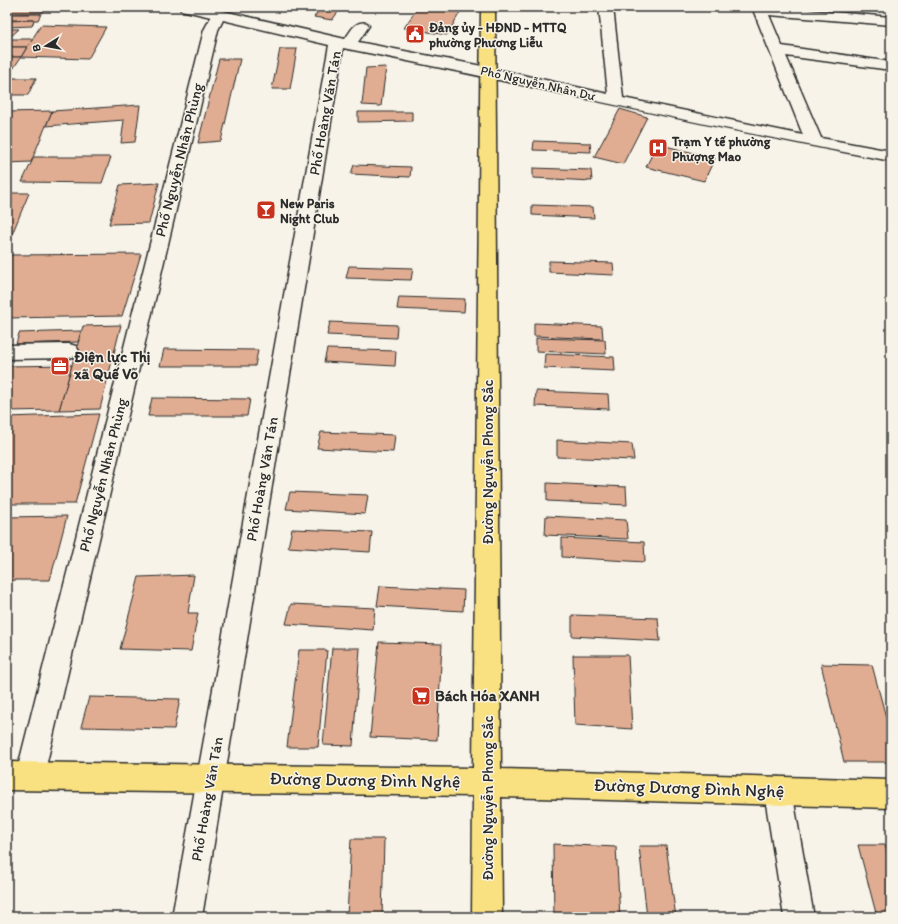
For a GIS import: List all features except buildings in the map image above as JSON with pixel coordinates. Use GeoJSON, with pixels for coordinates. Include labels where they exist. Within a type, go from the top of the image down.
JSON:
{"type":"FeatureCollection","features":[{"type":"Feature","properties":{"kind":"main road","name":"Đường Nguyễn Phong Sắc"},"geometry":{"type":"LineString","coordinates":[[487,917],[488,7]]}},
{"type":"Feature","properties":{"kind":"main road","name":"Đường Dương Đình Nghệ"},"geometry":{"type":"LineString","coordinates":[[18,776],[488,782],[891,794]]}},
{"type":"Feature","properties":{"kind":"street","name":"Phố Nguyễn Nhân Dư"},"geometry":{"type":"LineString","coordinates":[[186,7],[220,14],[251,16],[343,43],[487,72],[616,101],[814,142],[891,156]]}},
{"type":"Feature","properties":{"kind":"street"},"geometry":{"type":"LineString","coordinates":[[606,7],[616,101]]}},
{"type":"Feature","properties":{"kind":"street"},"geometry":{"type":"LineString","coordinates":[[759,9],[891,21]]}},
{"type":"Feature","properties":{"kind":"street"},"geometry":{"type":"LineString","coordinates":[[759,9],[778,50],[814,142]]}},
{"type":"Feature","properties":{"kind":"street","name":"Phố Nguyễn Nhân Phùng"},"geometry":{"type":"LineString","coordinates":[[18,776],[211,30],[220,14]]}},
{"type":"Feature","properties":{"kind":"street"},"geometry":{"type":"LineString","coordinates":[[343,43],[362,26]]}},
{"type":"Feature","properties":{"kind":"street","name":"Phố Hoàng Văn Tán"},"geometry":{"type":"LineString","coordinates":[[187,917],[343,43]]}},
{"type":"Feature","properties":{"kind":"street"},"geometry":{"type":"LineString","coordinates":[[778,50],[891,66]]}},
{"type":"Feature","properties":{"kind":"street"},"geometry":{"type":"LineString","coordinates":[[7,352],[69,351]]}},
{"type":"Feature","properties":{"kind":"street"},"geometry":{"type":"LineString","coordinates":[[778,791],[799,917]]}},
{"type":"Feature","properties":{"kind":"place","name":"Đảng ủy - HĐND - MTTQ phường Phương Liễu"},"geometry":{"type":"Point","coordinates":[415,34]}},
{"type":"Feature","properties":{"kind":"place","name":"Trạm Y tế phường Phượng Mao"},"geometry":{"type":"Point","coordinates":[658,148]}},
{"type":"Feature","properties":{"kind":"place","name":"New Paris Night Club"},"geometry":{"type":"Point","coordinates":[266,210]}},
{"type":"Feature","properties":{"kind":"place","name":"Điện lực Thị xã Quế Võ"},"geometry":{"type":"Point","coordinates":[60,366]}},
{"type":"Feature","properties":{"kind":"place","name":"Bách Hóa XANH"},"geometry":{"type":"Point","coordinates":[421,696]}}]}
